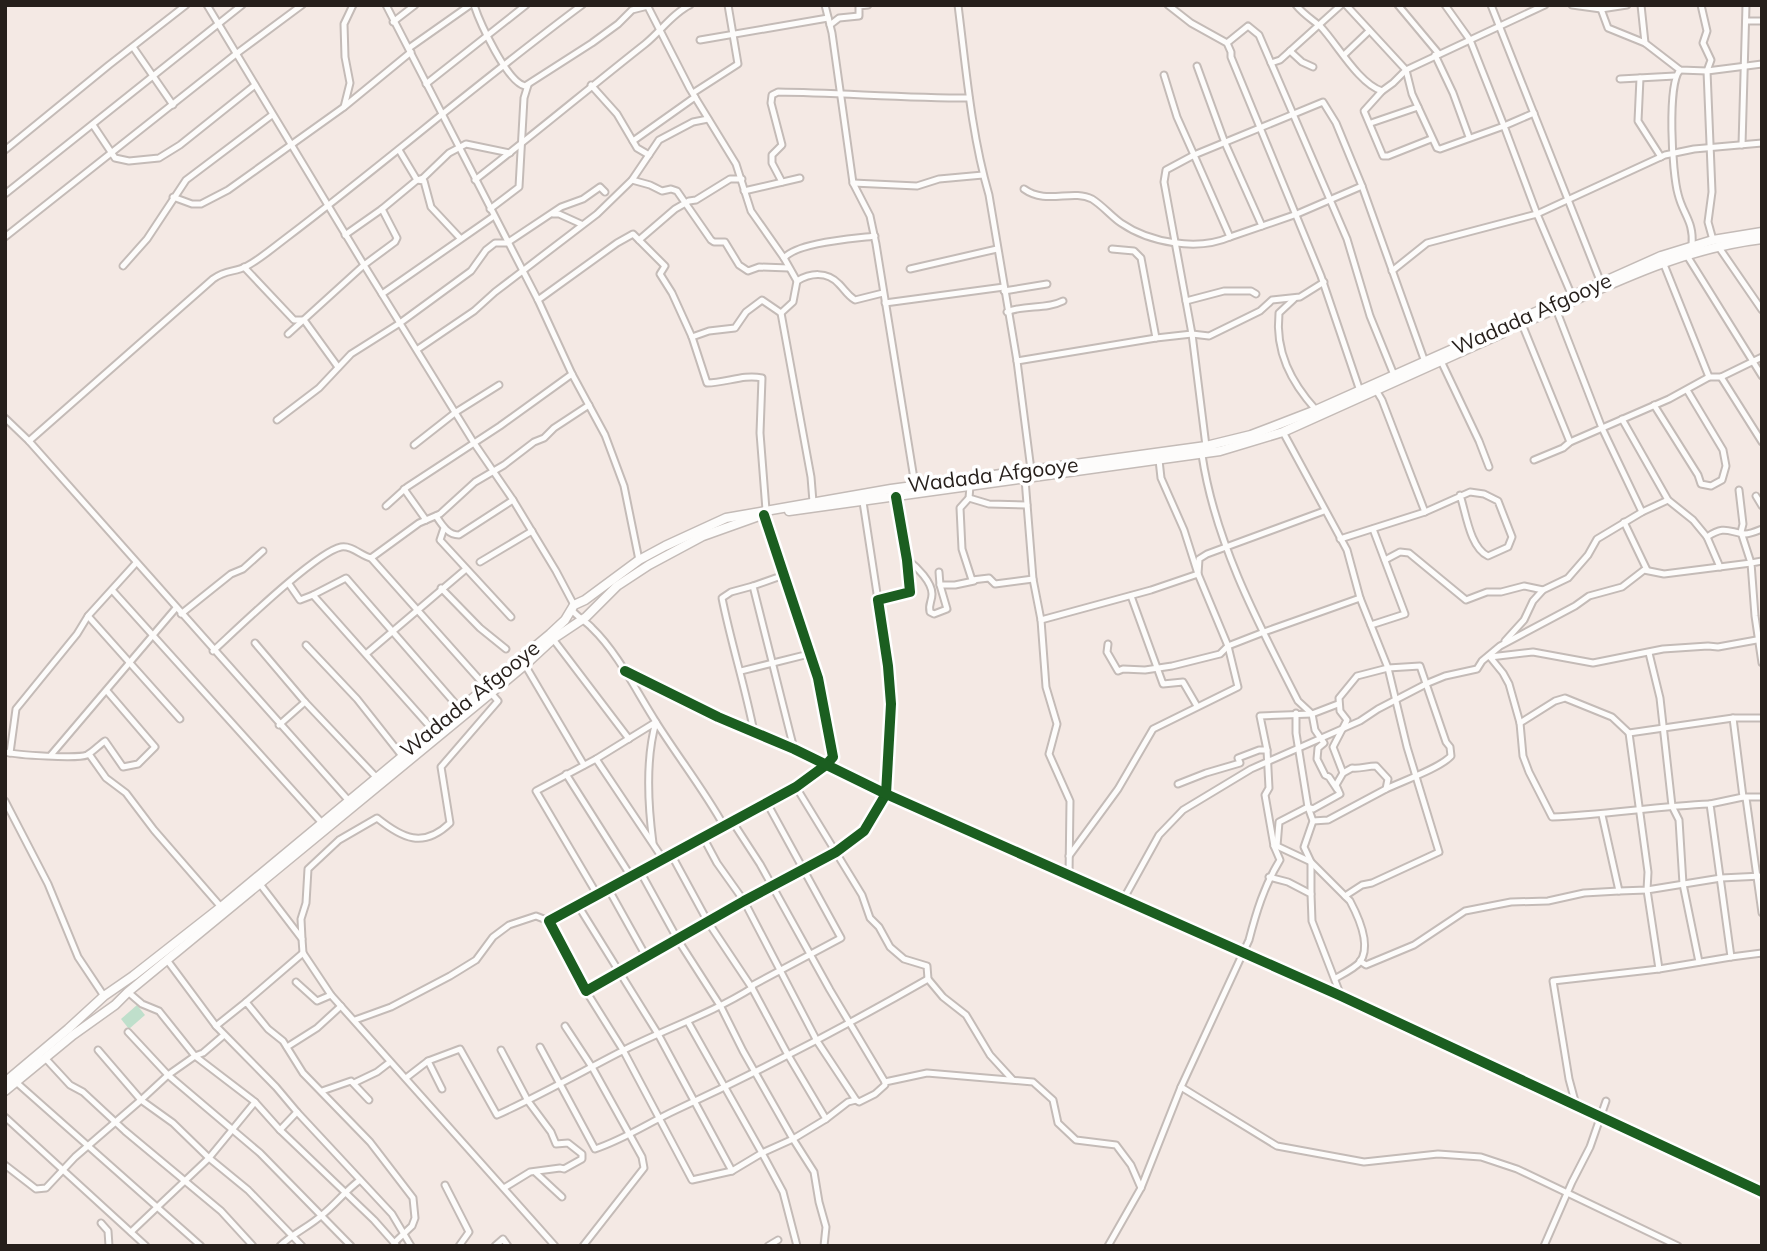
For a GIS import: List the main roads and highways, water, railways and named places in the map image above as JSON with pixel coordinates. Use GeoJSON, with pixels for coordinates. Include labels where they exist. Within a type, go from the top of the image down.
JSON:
{"type":"FeatureCollection","features":[{"type":"Feature","properties":{"kind":"highway","name":"Wadada Afgooye"},"geometry":{"type":"LineString","coordinates":[[9,1079],[46,1059],[260,884],[489,690],[550,634],[573,608],[639,560],[665,546],[726,518],[863,502],[1159,460],[1283,432],[1664,262],[1715,243],[1762,232]]}},
{"type":"Feature","properties":{"kind":"highway","name":"Wadada Afgooye"},"geometry":{"type":"LineString","coordinates":[[5,1091],[9,1079],[104,996],[221,907],[433,730],[525,665],[553,639],[581,621],[617,586],[703,536],[765,512],[813,502],[915,485],[1204,451],[1316,410],[1692,245],[1762,239]]}},
{"type":"Feature","properties":{"kind":"highway"},"geometry":{"type":"LineString","coordinates":[[108,1010],[103,1005],[104,996],[114,997],[117,1003]]}}]}
